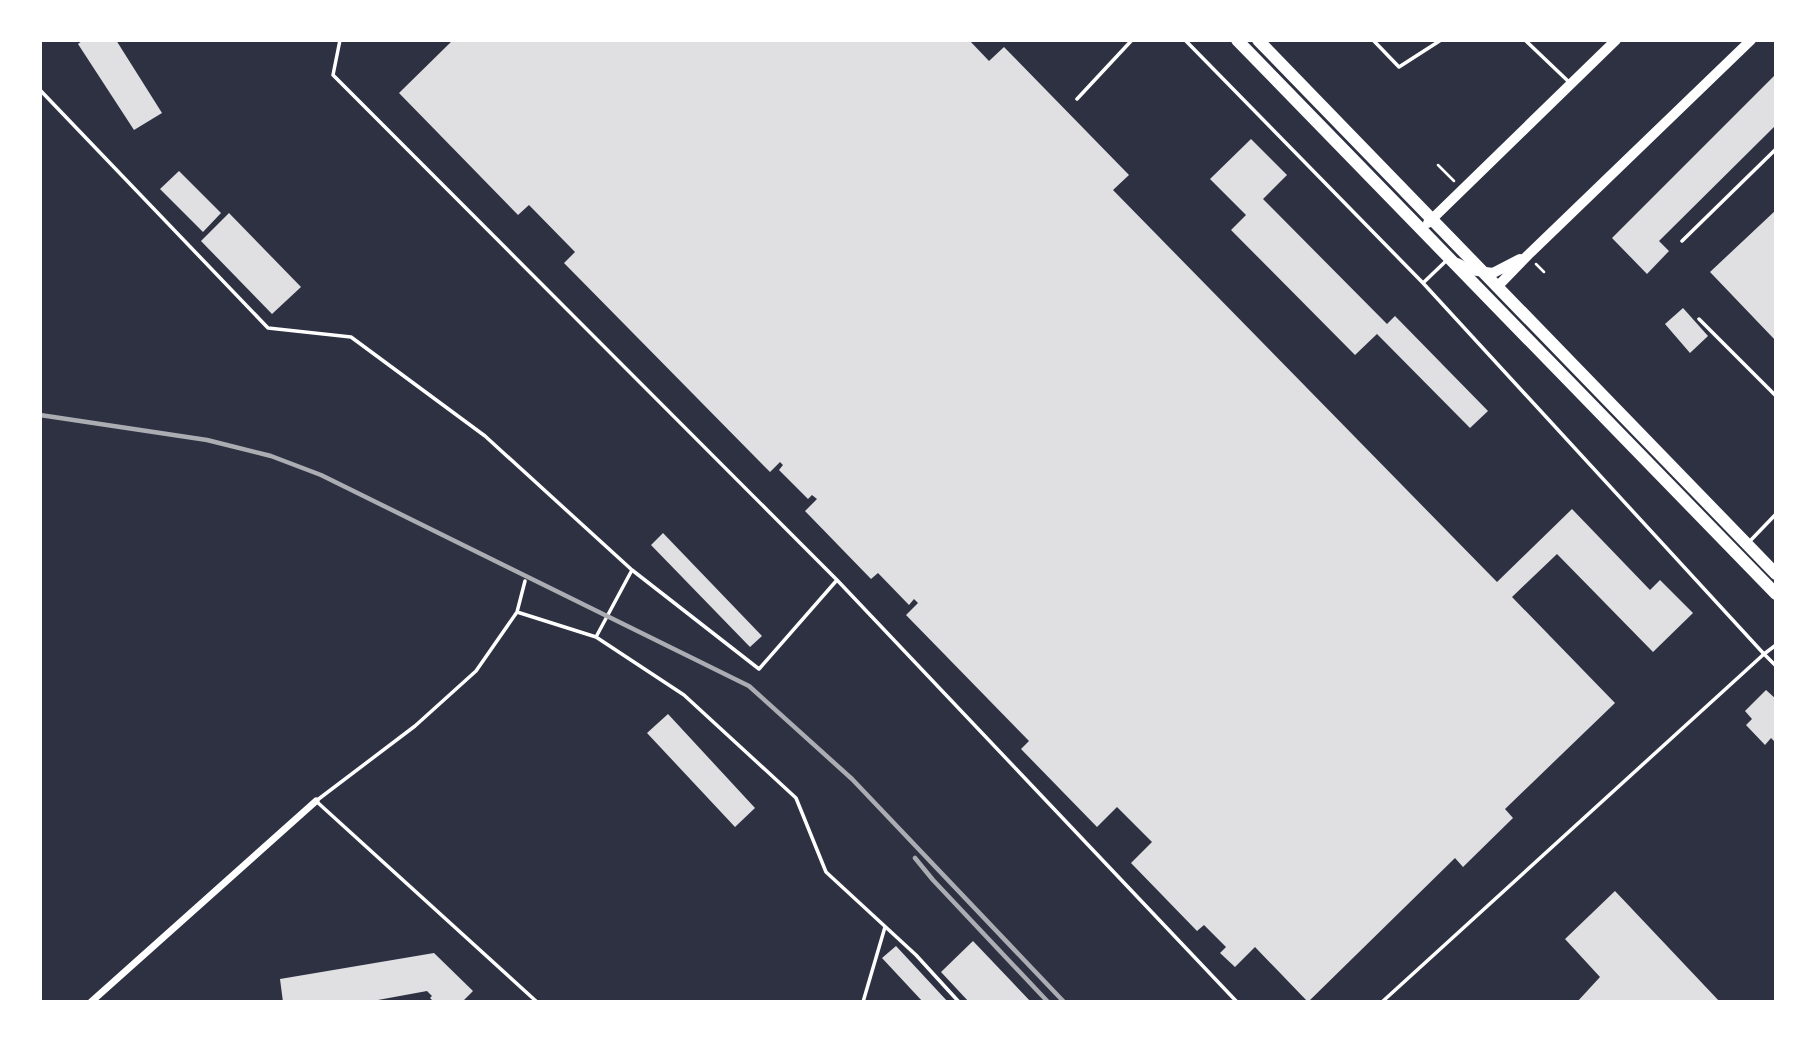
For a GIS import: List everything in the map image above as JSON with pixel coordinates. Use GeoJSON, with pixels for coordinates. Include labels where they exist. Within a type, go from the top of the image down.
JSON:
{"type":"FeatureCollection","features":[{"type":"Feature","properties":{"kind":"main road"},"geometry":{"type":"LineString","coordinates":[[1237,40],[1776,594]]}},
{"type":"Feature","properties":{"kind":"main road"},"geometry":{"type":"LineString","coordinates":[[1258,40],[1776,574]]}},
{"type":"Feature","properties":{"kind":"main road"},"geometry":{"type":"LineString","coordinates":[[1420,230],[1616,40]]}},
{"type":"Feature","properties":{"kind":"main road"},"geometry":{"type":"LineString","coordinates":[[1497,287],[1530,258],[1751,40]]}},
{"type":"Feature","properties":{"kind":"main road"},"geometry":{"type":"LineString","coordinates":[[1448,259],[1459,249]]}},
{"type":"Feature","properties":{"kind":"main road"},"geometry":{"type":"LineString","coordinates":[[1448,259],[1470,270],[1493,272],[1530,258]]}},
{"type":"Feature","properties":{"kind":"main road"},"geometry":{"type":"LineString","coordinates":[[1448,259],[1497,287]]}},
{"type":"Feature","properties":{"kind":"street"},"geometry":{"type":"LineString","coordinates":[[91,1002],[316,801]]}},
{"type":"Feature","properties":{"kind":"lane"},"geometry":{"type":"LineString","coordinates":[[340,40],[333,75],[837,580],[1237,1002]]}},
{"type":"Feature","properties":{"kind":"lane"},"geometry":{"type":"LineString","coordinates":[[1077,99],[1132,40]]}},
{"type":"Feature","properties":{"kind":"lane"},"geometry":{"type":"LineString","coordinates":[[1185,40],[1423,283],[1776,666]]}},
{"type":"Feature","properties":{"kind":"lane"},"geometry":{"type":"LineString","coordinates":[[1373,40],[1399,66],[1441,40]]}},
{"type":"Feature","properties":{"kind":"lane"},"geometry":{"type":"LineString","coordinates":[[1525,40],[1570,84]]}},
{"type":"Feature","properties":{"kind":"lane"},"geometry":{"type":"LineString","coordinates":[[40,90],[268,328],[351,337],[485,436],[632,569],[759,669],[837,580]]}},
{"type":"Feature","properties":{"kind":"lane"},"geometry":{"type":"LineString","coordinates":[[1682,240],[1776,149]]}},
{"type":"Feature","properties":{"kind":"lane"},"geometry":{"type":"LineString","coordinates":[[1423,283],[1448,259]]}},
{"type":"Feature","properties":{"kind":"lane"},"geometry":{"type":"LineString","coordinates":[[1699,318],[1776,396]]}},
{"type":"Feature","properties":{"kind":"lane"},"geometry":{"type":"LineString","coordinates":[[1746,545],[1776,514]]}},
{"type":"Feature","properties":{"kind":"lane"},"geometry":{"type":"LineString","coordinates":[[596,637],[632,569]]}},
{"type":"Feature","properties":{"kind":"lane"},"geometry":{"type":"LineString","coordinates":[[525,581],[517,612],[475,671],[415,726],[316,801],[537,1002]]}},
{"type":"Feature","properties":{"kind":"lane"},"geometry":{"type":"LineString","coordinates":[[517,612],[596,637],[684,695],[796,798],[826,872],[916,955],[959,1002]]}},
{"type":"Feature","properties":{"kind":"lane"},"geometry":{"type":"LineString","coordinates":[[1382,1002],[1776,645]]}},
{"type":"Feature","properties":{"kind":"lane"},"geometry":{"type":"LineString","coordinates":[[863,1002],[886,927]]}},
{"type":"Feature","properties":{"kind":"path"},"geometry":{"type":"LineString","coordinates":[[1438,165],[1454,181]]}},
{"type":"Feature","properties":{"kind":"path"},"geometry":{"type":"LineString","coordinates":[[1530,258],[1544,272]]}},
{"type":"Feature","properties":{"kind":"building"},"geometry":{"type":"Polygon","coordinates":[[[83,40],[116,40],[162,113],[134,130],[78,44],[83,40]]]}},
{"type":"Feature","properties":{"kind":"building"},"geometry":{"type":"Polygon","coordinates":[[[453,40],[969,40],[989,61],[1004,47],[1129,175],[1113,190],[1497,582],[1572,509],[1650,590],[1660,580],[1693,613],[1653,652],[1557,554],[1512,597],[1615,703],[1505,809],[1513,818],[1463,867],[1455,858],[1308,1002],[1255,947],[1235,967],[1220,953],[1226,947],[1204,925],[1197,931],[1131,863],[1152,842],[1117,807],[1097,827],[1021,749],[1029,741],[906,615],[918,603],[914,599],[909,605],[878,573],[871,579],[805,511],[817,499],[812,495],[808,499],[779,470],[783,465],[780,462],[770,472],[564,263],[575,252],[529,205],[518,215],[399,93],[453,40]]]}},
{"type":"Feature","properties":{"kind":"building"},"geometry":{"type":"Polygon","coordinates":[[[1776,74],[1776,125],[1659,241],[1669,251],[1647,274],[1612,238],[1776,74]]]}},
{"type":"Feature","properties":{"kind":"building"},"geometry":{"type":"Polygon","coordinates":[[[1251,139],[1287,175],[1263,199],[1387,324],[1395,316],[1488,411],[1470,428],[1377,334],[1355,355],[1231,230],[1246,215],[1210,179],[1251,139]]]}},
{"type":"Feature","properties":{"kind":"building"},"geometry":{"type":"Polygon","coordinates":[[[179,171],[221,213],[203,232],[160,189],[179,171]]]}},
{"type":"Feature","properties":{"kind":"building"},"geometry":{"type":"Polygon","coordinates":[[[1776,210],[1776,341],[1710,272],[1776,210]]]}},
{"type":"Feature","properties":{"kind":"building"},"geometry":{"type":"Polygon","coordinates":[[[229,213],[301,287],[272,314],[201,241],[229,213]]]}},
{"type":"Feature","properties":{"kind":"building"},"geometry":{"type":"Polygon","coordinates":[[[1683,308],[1708,336],[1690,353],[1665,324],[1683,308]]]}},
{"type":"Feature","properties":{"kind":"building"},"geometry":{"type":"Polygon","coordinates":[[[663,533],[762,636],[750,647],[651,545],[663,533]]]}},
{"type":"Feature","properties":{"kind":"building"},"geometry":{"type":"Polygon","coordinates":[[[1766,690],[1776,699],[1776,743],[1771,738],[1765,745],[1746,725],[1752,719],[1745,711],[1766,690]]]}},
{"type":"Feature","properties":{"kind":"building"},"geometry":{"type":"Polygon","coordinates":[[[668,714],[755,808],[735,827],[647,733],[668,714]]]}},
{"type":"Feature","properties":{"kind":"building"},"geometry":{"type":"Polygon","coordinates":[[[1615,891],[1720,1002],[1577,1002],[1600,977],[1565,939],[1615,891]]]}},
{"type":"Feature","properties":{"kind":"building"},"geometry":{"type":"Polygon","coordinates":[[[973,941],[1031,1002],[969,1002],[941,972],[973,941]]]}},
{"type":"Feature","properties":{"kind":"building"},"geometry":{"type":"Polygon","coordinates":[[[896,946],[948,1002],[923,1002],[882,958],[896,946]]]}},
{"type":"Feature","properties":{"kind":"building"},"geometry":{"type":"Polygon","coordinates":[[[434,953],[473,991],[462,1002],[434,1002],[427,991],[367,1002],[283,1002],[280,979],[434,953]]]}},
{"type":"Feature","properties":{"kind":"railway"},"geometry":{"type":"LineString","coordinates":[[40,415],[207,440],[271,456],[321,475],[749,686],[852,779],[1064,1002]]}},
{"type":"Feature","properties":{"kind":"railway"},"geometry":{"type":"LineString","coordinates":[[915,858],[1048,1002]]}}]}
